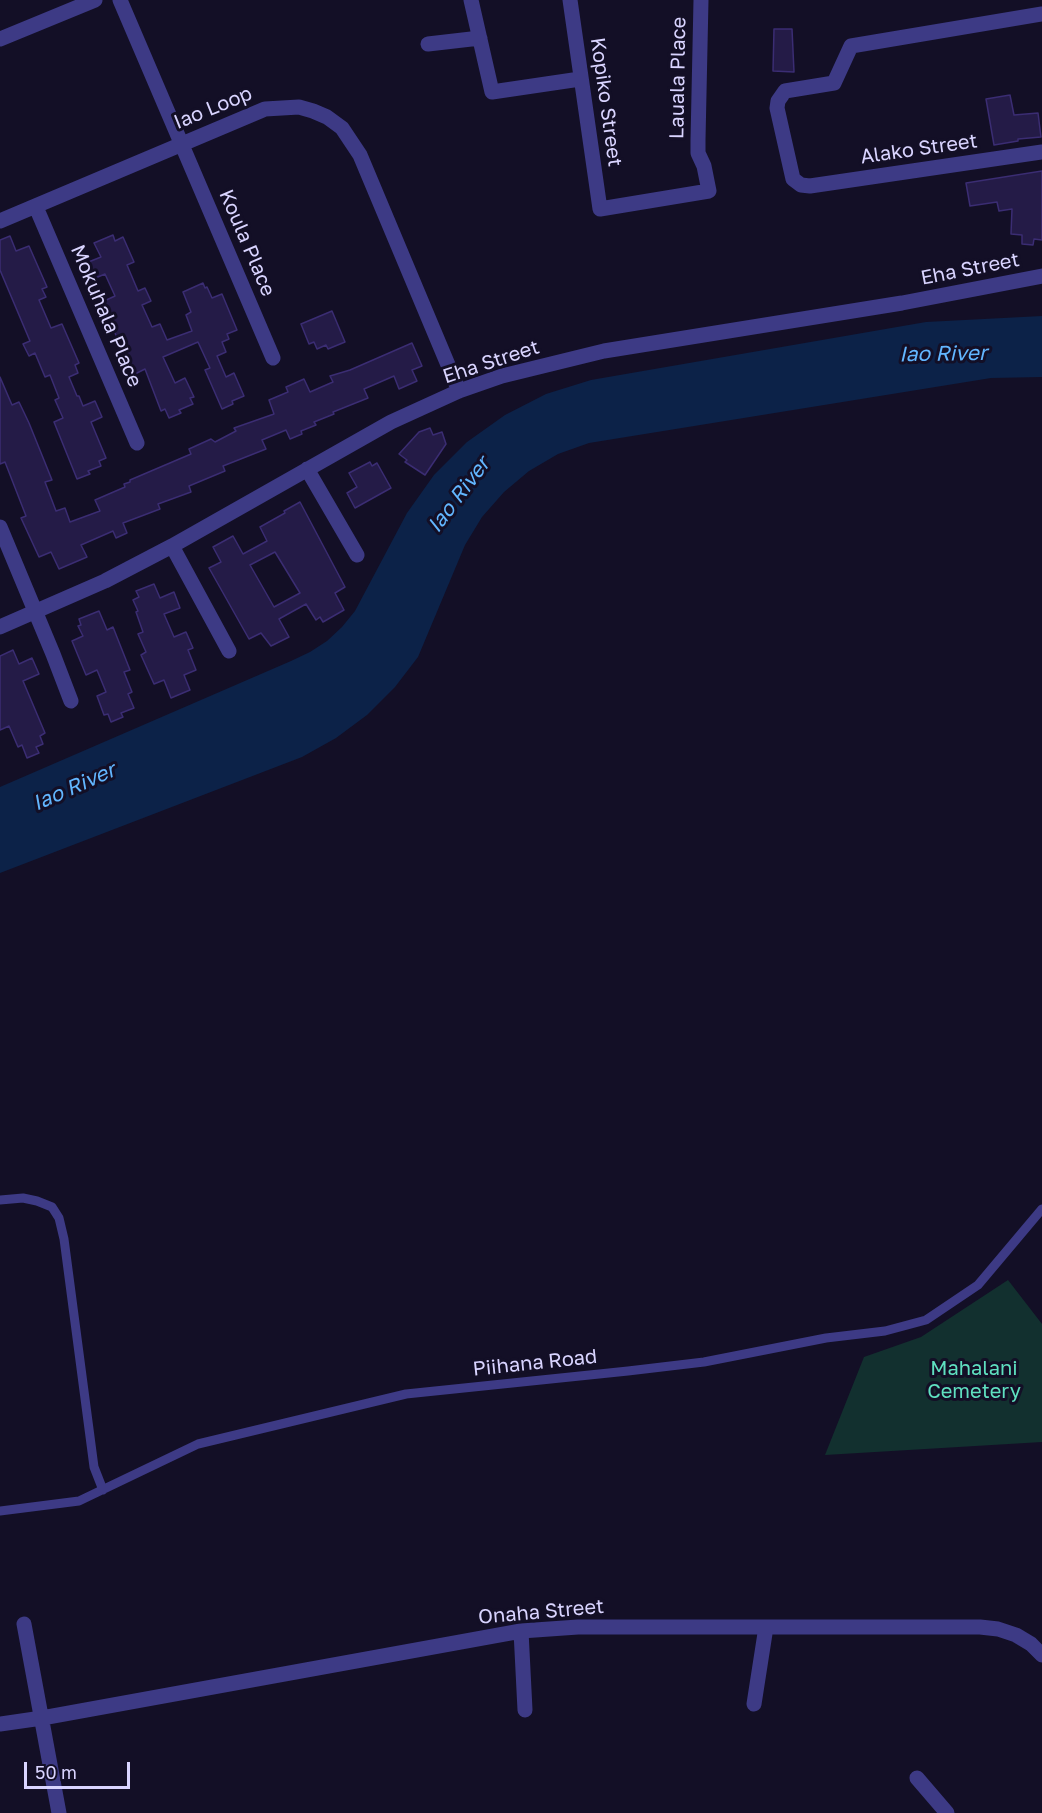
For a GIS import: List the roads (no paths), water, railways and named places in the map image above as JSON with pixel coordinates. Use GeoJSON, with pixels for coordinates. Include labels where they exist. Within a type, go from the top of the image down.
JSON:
{"type":"FeatureCollection","features":[{"type":"Feature","properties":{"kind":"street"},"geometry":{"type":"LineString","coordinates":[[0,39],[95,0]]}},
{"type":"Feature","properties":{"kind":"street","name":"Koula Place"},"geometry":{"type":"LineString","coordinates":[[120,0],[273,358]]}},
{"type":"Feature","properties":{"kind":"street"},"geometry":{"type":"LineString","coordinates":[[471,0],[492,92],[580,79]]}},
{"type":"Feature","properties":{"kind":"street","name":"Kopiko Street"},"geometry":{"type":"LineString","coordinates":[[570,0],[600,209]]}},
{"type":"Feature","properties":{"kind":"street","name":"Lauala Place"},"geometry":{"type":"LineString","coordinates":[[600,209],[709,191],[704,166],[698,153],[701,0]]}},
{"type":"Feature","properties":{"kind":"street","name":"Alako Street"},"geometry":{"type":"LineString","coordinates":[[1042,14],[851,46],[834,83],[785,90],[778,101],[784,148],[793,179],[801,185],[810,186],[1042,152]]}},
{"type":"Feature","properties":{"kind":"street"},"geometry":{"type":"LineString","coordinates":[[428,44],[480,38]]}},
{"type":"Feature","properties":{"kind":"street","name":"Iao Loop"},"geometry":{"type":"LineString","coordinates":[[0,221],[265,109],[282,106],[313,111],[327,117],[342,128],[360,155],[459,391]]}},
{"type":"Feature","properties":{"kind":"street","name":"Mokuhala Place"},"geometry":{"type":"LineString","coordinates":[[36,207],[137,443]]}},
{"type":"Feature","properties":{"kind":"street","name":"Eha Street"},"geometry":{"type":"LineString","coordinates":[[0,627],[105,581],[172,546],[391,422],[459,391],[502,376],[604,351],[902,303],[1042,276]]}},
{"type":"Feature","properties":{"kind":"street"},"geometry":{"type":"LineString","coordinates":[[307,468],[357,555]]}},
{"type":"Feature","properties":{"kind":"street"},"geometry":{"type":"LineString","coordinates":[[0,527],[71,701]]}},
{"type":"Feature","properties":{"kind":"street"},"geometry":{"type":"LineString","coordinates":[[172,546],[229,651]]}},
{"type":"Feature","properties":{"kind":"street"},"geometry":{"type":"LineString","coordinates":[[24,1624],[59,1813]]}},
{"type":"Feature","properties":{"kind":"street","name":"Onaha Street"},"geometry":{"type":"LineString","coordinates":[[0,1724],[521,1631],[578,1627],[989,1627],[1016,1635],[1031,1644],[1042,1655]]}},
{"type":"Feature","properties":{"kind":"street"},"geometry":{"type":"LineString","coordinates":[[754,1704],[766,1627]]}},
{"type":"Feature","properties":{"kind":"street"},"geometry":{"type":"LineString","coordinates":[[521,1631],[525,1710]]}},
{"type":"Feature","properties":{"kind":"street"},"geometry":{"type":"LineString","coordinates":[[917,1778],[947,1813]]}},
{"type":"Feature","properties":{"kind":"lane"},"geometry":{"type":"LineString","coordinates":[[0,1200],[22,1198],[37,1201],[51,1207],[58,1218],[64,1239],[94,1467],[103,1490]]}},
{"type":"Feature","properties":{"kind":"lane","name":"Piihana Road"},"geometry":{"type":"LineString","coordinates":[[0,1511],[79,1502],[198,1444],[406,1394],[704,1362],[826,1338],[885,1331],[926,1320],[978,1285],[1042,1209]]}},
{"type":"Feature","properties":{"kind":"water","name":"Iao River"},"geometry":{"type":"Polygon","coordinates":[[[1042,316],[1042,377],[991,378],[589,443],[558,454],[529,471],[504,492],[482,517],[465,545],[418,657],[395,687],[367,715],[336,738],[302,757],[0,873],[0,787],[291,661],[327,641],[355,611],[407,513],[434,475],[467,442],[505,415],[546,394],[591,380],[926,322],[1042,316]]]}},
{"type":"Feature","properties":{"kind":"park label","name":"Mahalani Cemetery"},"geometry":{"type":"Point","coordinates":[974,1380]}}]}
